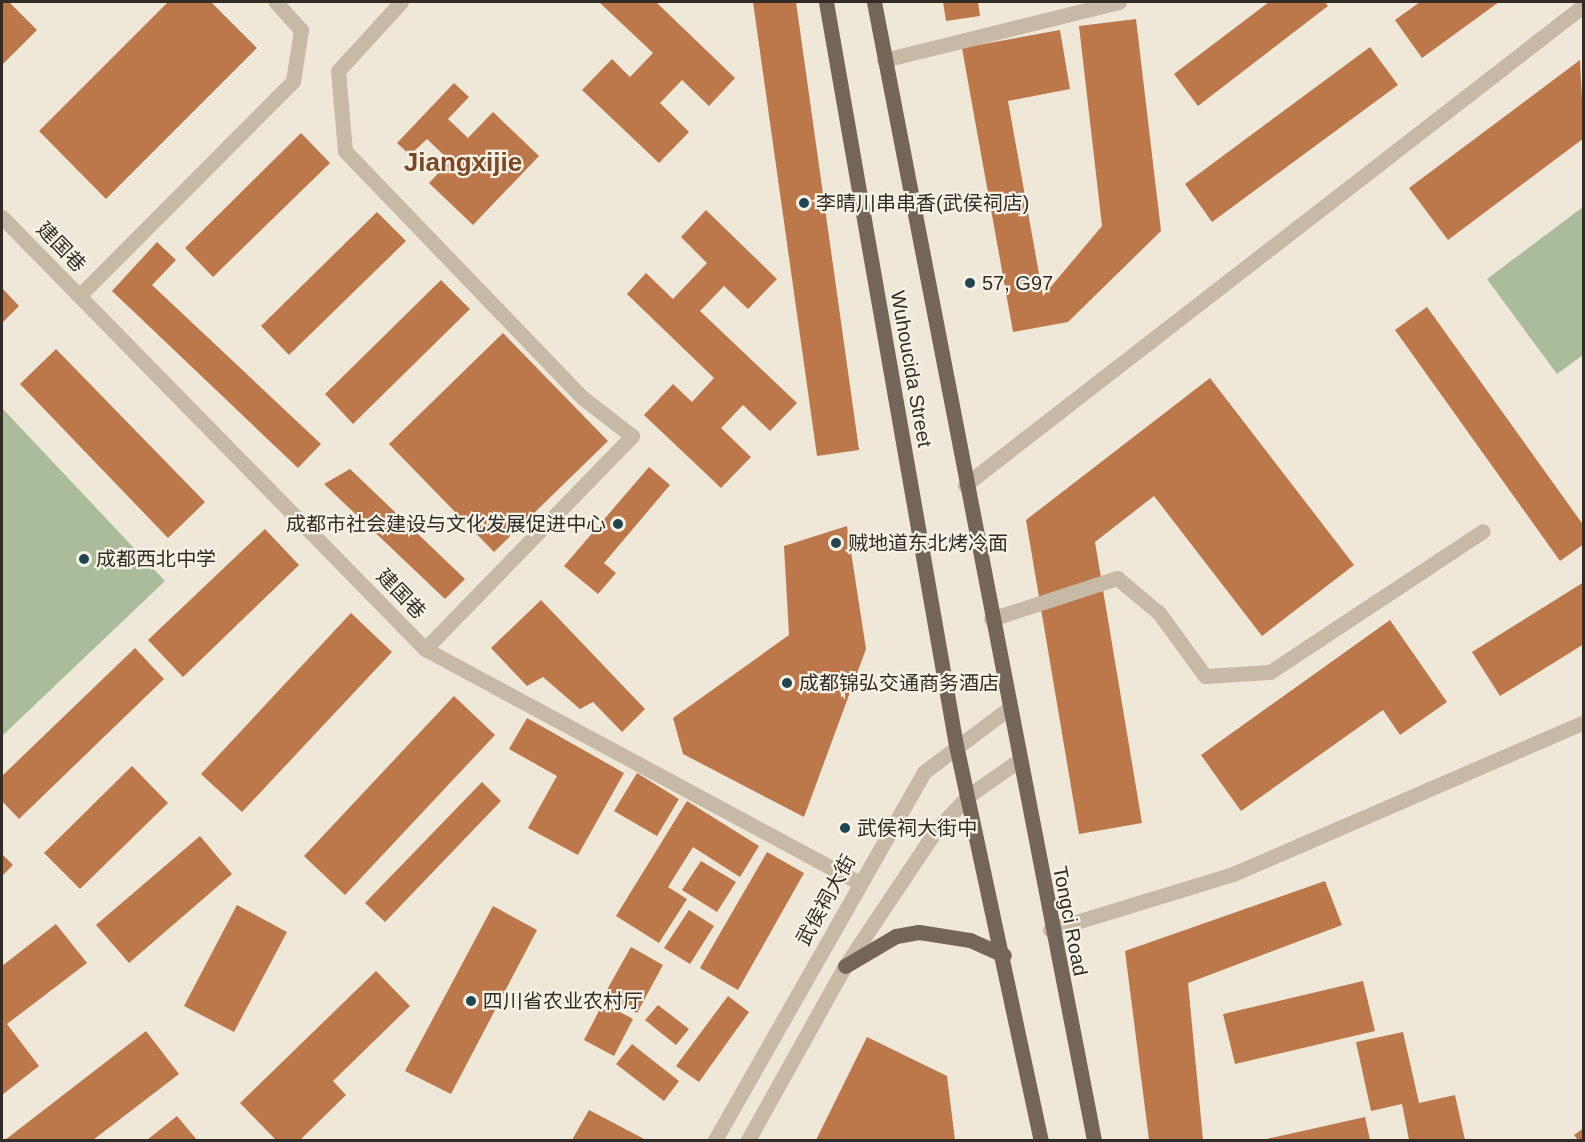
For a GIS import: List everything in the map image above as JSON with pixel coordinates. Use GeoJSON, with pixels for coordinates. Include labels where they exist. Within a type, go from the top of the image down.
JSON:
{"type":"FeatureCollection","features":[{"type":"Feature","properties":{"kind":"main road","name":"Wuhoucida Street"},"geometry":{"type":"LineString","coordinates":[[826,2],[956,745]]}},
{"type":"Feature","properties":{"kind":"main road","name":"Wuhoucida Street"},"geometry":{"type":"LineString","coordinates":[[874,2],[1008,709]]}},
{"type":"Feature","properties":{"kind":"main road","name":"Tongci Road"},"geometry":{"type":"LineString","coordinates":[[1008,709],[1050,930],[1094,1140]]}},
{"type":"Feature","properties":{"kind":"main road"},"geometry":{"type":"LineString","coordinates":[[956,745],[1005,955],[1041,1140]]}},
{"type":"Feature","properties":{"kind":"main road"},"geometry":{"type":"LineString","coordinates":[[845,966],[896,936],[919,932],[970,940],[1005,955]]}},
{"type":"Feature","properties":{"kind":"street"},"geometry":{"type":"LineString","coordinates":[[79,296],[293,81],[301,30],[276,2]]}},
{"type":"Feature","properties":{"kind":"street"},"geometry":{"type":"LineString","coordinates":[[401,2],[338,71],[345,151],[583,398],[632,436],[425,649]]}},
{"type":"Feature","properties":{"kind":"street"},"geometry":{"type":"LineString","coordinates":[[884,60],[1119,2]]}},
{"type":"Feature","properties":{"kind":"street"},"geometry":{"type":"LineString","coordinates":[[965,485],[1584,5]]}},
{"type":"Feature","properties":{"kind":"street","name":"建国巷"},"geometry":{"type":"LineString","coordinates":[[2,217],[425,649],[859,884]]}},
{"type":"Feature","properties":{"kind":"street"},"geometry":{"type":"LineString","coordinates":[[990,619],[1117,578],[1159,613],[1205,676],[1270,672],[1484,531]]}},
{"type":"Feature","properties":{"kind":"street","name":"武侯祠大街"},"geometry":{"type":"LineString","coordinates":[[715,1140],[924,772],[956,745],[1008,709]]}},
{"type":"Feature","properties":{"kind":"street"},"geometry":{"type":"LineString","coordinates":[[1050,930],[1233,874],[1584,722]]}},
{"type":"Feature","properties":{"kind":"street"},"geometry":{"type":"LineString","coordinates":[[748,1140],[845,966],[936,830],[968,796],[1018,761]]}},
{"type":"Feature","properties":{"kind":"green space"},"geometry":{"type":"Polygon","coordinates":[[[1583,207],[1583,355],[1557,374],[1487,279],[1583,207]]]}},
{"type":"Feature","properties":{"kind":"green space","name":"成都西北中学"},"geometry":{"type":"Polygon","coordinates":[[[2,408],[165,581],[2,736],[2,408]]]}},
{"type":"Feature","properties":{"kind":"building"},"geometry":{"type":"Polygon","coordinates":[[[2,2],[9,2],[37,30],[2,65],[2,2]]]}},
{"type":"Feature","properties":{"kind":"building"},"geometry":{"type":"Polygon","coordinates":[[[168,2],[211,2],[257,48],[106,199],[39,131],[168,2]]]}},
{"type":"Feature","properties":{"kind":"building"},"geometry":{"type":"Polygon","coordinates":[[[599,2],[656,2],[735,78],[709,106],[682,80],[660,103],[689,132],[659,163],[582,90],[612,59],[630,77],[653,53],[599,2]]]}},
{"type":"Feature","properties":{"kind":"building"},"geometry":{"type":"Polygon","coordinates":[[[753,2],[796,2],[859,450],[817,456],[753,2]]]}},
{"type":"Feature","properties":{"kind":"building"},"geometry":{"type":"Polygon","coordinates":[[[943,2],[978,2],[980,16],[946,21],[943,2]]]}},
{"type":"Feature","properties":{"kind":"building"},"geometry":{"type":"Polygon","coordinates":[[[1269,2],[1325,2],[1328,6],[1198,106],[1174,74],[1269,2]]]}},
{"type":"Feature","properties":{"kind":"building"},"geometry":{"type":"Polygon","coordinates":[[[1420,2],[1499,2],[1422,58],[1395,20],[1420,2]]]}},
{"type":"Feature","properties":{"kind":"building"},"geometry":{"type":"Polygon","coordinates":[[[1136,19],[1161,231],[1068,322],[1013,332],[962,48],[1060,30],[1070,89],[1008,101],[1043,296],[1102,226],[1079,26],[1136,19]]]}},
{"type":"Feature","properties":{"kind":"building"},"geometry":{"type":"Polygon","coordinates":[[[1370,47],[1398,85],[1212,222],[1185,184],[1370,47]]]}},
{"type":"Feature","properties":{"kind":"building"},"geometry":{"type":"Polygon","coordinates":[[[1580,60],[1584,138],[1448,240],[1409,188],[1580,60]]]}},
{"type":"Feature","properties":{"kind":"building"},"geometry":{"type":"Polygon","coordinates":[[[454,83],[469,97],[448,119],[468,138],[493,112],[539,156],[473,225],[429,183],[450,161],[427,139],[410,155],[397,143],[454,83]]]}},
{"type":"Feature","properties":{"kind":"building"},"geometry":{"type":"Polygon","coordinates":[[[301,133],[330,163],[213,277],[185,248],[301,133]]]}},
{"type":"Feature","properties":{"kind":"building"},"geometry":{"type":"Polygon","coordinates":[[[706,210],[777,279],[748,309],[724,286],[700,311],[797,403],[770,431],[743,405],[721,428],[751,457],[721,488],[644,415],[673,384],[692,402],[714,378],[627,294],[646,273],[673,299],[707,263],[681,237],[706,210]]]}},
{"type":"Feature","properties":{"kind":"building"},"geometry":{"type":"Polygon","coordinates":[[[377,212],[406,241],[289,355],[261,326],[377,212]]]}},
{"type":"Feature","properties":{"kind":"building"},"geometry":{"type":"Polygon","coordinates":[[[157,242],[176,260],[152,285],[321,444],[298,468],[112,291],[157,242]]]}},
{"type":"Feature","properties":{"kind":"building"},"geometry":{"type":"Polygon","coordinates":[[[441,280],[470,309],[353,424],[325,394],[441,280]]]}},
{"type":"Feature","properties":{"kind":"building"},"geometry":{"type":"Polygon","coordinates":[[[2,288],[19,306],[2,323],[2,288]]]}},
{"type":"Feature","properties":{"kind":"building"},"geometry":{"type":"Polygon","coordinates":[[[1427,307],[1584,526],[1584,544],[1560,561],[1395,330],[1427,307]]]}},
{"type":"Feature","properties":{"kind":"building"},"geometry":{"type":"Polygon","coordinates":[[[503,333],[608,441],[494,552],[389,444],[503,333]]]}},
{"type":"Feature","properties":{"kind":"building"},"geometry":{"type":"Polygon","coordinates":[[[56,349],[205,502],[168,538],[20,384],[56,349]]]}},
{"type":"Feature","properties":{"kind":"building"},"geometry":{"type":"Polygon","coordinates":[[[1210,378],[1354,565],[1262,636],[1154,496],[1095,542],[1142,823],[1079,834],[1026,520],[1210,378]]]}},
{"type":"Feature","properties":{"kind":"building","name":"成都市社会建设与文化发展促进中心"},"geometry":{"type":"Polygon","coordinates":[[[649,467],[670,485],[604,563],[616,573],[598,594],[564,566],[649,467]]]}},
{"type":"Feature","properties":{"kind":"building"},"geometry":{"type":"Polygon","coordinates":[[[350,469],[465,579],[445,599],[324,484],[350,469]]]}},
{"type":"Feature","properties":{"kind":"building","name":"成都锦弘交通商务酒店"},"geometry":{"type":"Polygon","coordinates":[[[847,526],[866,649],[804,817],[683,754],[673,718],[789,635],[784,546],[847,526]]]}},
{"type":"Feature","properties":{"kind":"building"},"geometry":{"type":"Polygon","coordinates":[[[265,529],[299,565],[183,677],[148,640],[265,529]]]}},
{"type":"Feature","properties":{"kind":"building"},"geometry":{"type":"Polygon","coordinates":[[[1584,582],[1584,644],[1500,696],[1472,652],[1584,582]]]}},
{"type":"Feature","properties":{"kind":"building"},"geometry":{"type":"Polygon","coordinates":[[[541,600],[645,709],[622,732],[593,702],[580,709],[543,677],[527,686],[491,648],[541,600]]]}},
{"type":"Feature","properties":{"kind":"building"},"geometry":{"type":"Polygon","coordinates":[[[351,613],[392,652],[242,812],[201,774],[351,613]]]}},
{"type":"Feature","properties":{"kind":"building"},"geometry":{"type":"Polygon","coordinates":[[[1390,620],[1447,702],[1400,735],[1383,710],[1241,811],[1201,755],[1390,620]]]}},
{"type":"Feature","properties":{"kind":"building"},"geometry":{"type":"Polygon","coordinates":[[[135,648],[164,679],[19,819],[2,801],[2,776],[135,648]]]}},
{"type":"Feature","properties":{"kind":"building"},"geometry":{"type":"Polygon","coordinates":[[[454,696],[495,735],[345,895],[304,856],[454,696]]]}},
{"type":"Feature","properties":{"kind":"building"},"geometry":{"type":"Polygon","coordinates":[[[527,718],[624,773],[578,855],[528,828],[557,776],[509,749],[527,718]]]}},
{"type":"Feature","properties":{"kind":"building"},"geometry":{"type":"Polygon","coordinates":[[[132,766],[168,803],[80,889],[44,853],[132,766]]]}},
{"type":"Feature","properties":{"kind":"building"},"geometry":{"type":"Polygon","coordinates":[[[637,773],[679,799],[657,836],[614,811],[637,773]]]}},
{"type":"Feature","properties":{"kind":"building"},"geometry":{"type":"Polygon","coordinates":[[[482,782],[501,801],[385,922],[365,903],[482,782]]]}},
{"type":"Feature","properties":{"kind":"building"},"geometry":{"type":"Polygon","coordinates":[[[687,801],[759,846],[740,877],[693,847],[668,887],[687,899],[659,943],[616,916],[687,801]]]}},
{"type":"Feature","properties":{"kind":"building"},"geometry":{"type":"Polygon","coordinates":[[[200,836],[232,874],[129,963],[96,925],[200,836]]]}},
{"type":"Feature","properties":{"kind":"building"},"geometry":{"type":"Polygon","coordinates":[[[767,852],[804,873],[738,990],[700,968],[767,852]]]}},
{"type":"Feature","properties":{"kind":"building"},"geometry":{"type":"Polygon","coordinates":[[[2,854],[13,865],[2,876],[2,854]]]}},
{"type":"Feature","properties":{"kind":"building"},"geometry":{"type":"Polygon","coordinates":[[[701,861],[736,882],[717,912],[682,890],[701,861]]]}},
{"type":"Feature","properties":{"kind":"building"},"geometry":{"type":"Polygon","coordinates":[[[1325,881],[1342,925],[1188,983],[1203,1140],[1149,1140],[1125,951],[1325,881]]]}},
{"type":"Feature","properties":{"kind":"building"},"geometry":{"type":"Polygon","coordinates":[[[237,905],[287,932],[234,1032],[184,1006],[237,905]]]}},
{"type":"Feature","properties":{"kind":"building","name":"四川省农业农村厅"},"geometry":{"type":"Polygon","coordinates":[[[493,906],[537,930],[451,1094],[405,1071],[493,906]]]}},
{"type":"Feature","properties":{"kind":"building"},"geometry":{"type":"Polygon","coordinates":[[[689,910],[714,926],[690,964],[664,948],[689,910]]]}},
{"type":"Feature","properties":{"kind":"building"},"geometry":{"type":"Polygon","coordinates":[[[56,924],[87,963],[7,1024],[39,1066],[2,1095],[2,966],[56,924]]]}},
{"type":"Feature","properties":{"kind":"building"},"geometry":{"type":"Polygon","coordinates":[[[631,947],[663,965],[637,1013],[604,995],[631,947]]]}},
{"type":"Feature","properties":{"kind":"building"},"geometry":{"type":"Polygon","coordinates":[[[376,971],[410,1006],[333,1081],[346,1095],[300,1140],[276,1140],[240,1103],[376,971]]]}},
{"type":"Feature","properties":{"kind":"building"},"geometry":{"type":"Polygon","coordinates":[[[1363,981],[1375,1031],[1235,1064],[1223,1014],[1363,981]]]}},
{"type":"Feature","properties":{"kind":"building"},"geometry":{"type":"Polygon","coordinates":[[[728,996],[749,1012],[699,1082],[676,1066],[728,996]]]}},
{"type":"Feature","properties":{"kind":"building"},"geometry":{"type":"Polygon","coordinates":[[[603,1003],[633,1019],[614,1056],[584,1040],[603,1003]]]}},
{"type":"Feature","properties":{"kind":"building"},"geometry":{"type":"Polygon","coordinates":[[[658,1005],[689,1029],[676,1045],[645,1020],[658,1005]]]}},
{"type":"Feature","properties":{"kind":"building"},"geometry":{"type":"Polygon","coordinates":[[[146,1031],[179,1074],[93,1140],[5,1140],[146,1031]]]}},
{"type":"Feature","properties":{"kind":"building"},"geometry":{"type":"Polygon","coordinates":[[[1403,1032],[1419,1103],[1455,1095],[1465,1140],[1409,1140],[1402,1104],[1371,1111],[1356,1042],[1403,1032]]]}},
{"type":"Feature","properties":{"kind":"building"},"geometry":{"type":"Polygon","coordinates":[[[867,1037],[947,1076],[955,1140],[816,1140],[867,1037]]]}},
{"type":"Feature","properties":{"kind":"building"},"geometry":{"type":"Polygon","coordinates":[[[632,1044],[679,1081],[664,1101],[616,1064],[632,1044]]]}},
{"type":"Feature","properties":{"kind":"building"},"geometry":{"type":"Polygon","coordinates":[[[589,1110],[646,1140],[572,1140],[589,1110]]]}},
{"type":"Feature","properties":{"kind":"building"},"geometry":{"type":"Polygon","coordinates":[[[177,1116],[197,1140],[147,1140],[177,1116]]]}},
{"type":"Feature","properties":{"kind":"building"},"geometry":{"type":"Polygon","coordinates":[[[1365,1117],[1370,1140],[1262,1140],[1365,1117]]]}},
{"type":"Feature","properties":{"kind":"building"},"geometry":{"type":"Polygon","coordinates":[[[1584,1128],[1584,1140],[1578,1140],[1574,1135],[1584,1128]]]}},
{"type":"Feature","properties":{"kind":"place","name":"李晴川串串香(武侯祠店)"},"geometry":{"type":"Point","coordinates":[804,203]}},
{"type":"Feature","properties":{"kind":"place","name":"57, G97"},"geometry":{"type":"Point","coordinates":[970,283]}},
{"type":"Feature","properties":{"kind":"place","name":"成都市社会建设与文化发展促进中心"},"geometry":{"type":"Point","coordinates":[618,524]}},
{"type":"Feature","properties":{"kind":"place","name":"贼地道东北烤冷面"},"geometry":{"type":"Point","coordinates":[836,543]}},
{"type":"Feature","properties":{"kind":"place","name":"成都西北中学"},"geometry":{"type":"Point","coordinates":[84,559]}},
{"type":"Feature","properties":{"kind":"place","name":"成都锦弘交通商务酒店"},"geometry":{"type":"Point","coordinates":[787,683]}},
{"type":"Feature","properties":{"kind":"place","name":"武侯祠大街中"},"geometry":{"type":"Point","coordinates":[845,828]}},
{"type":"Feature","properties":{"kind":"place","name":"四川省农业农村厅"},"geometry":{"type":"Point","coordinates":[471,1001]}},
{"type":"Feature","properties":{"kind":"district","name":"Jiangxijie"},"geometry":{"type":"Point","coordinates":[463,163]}}]}
